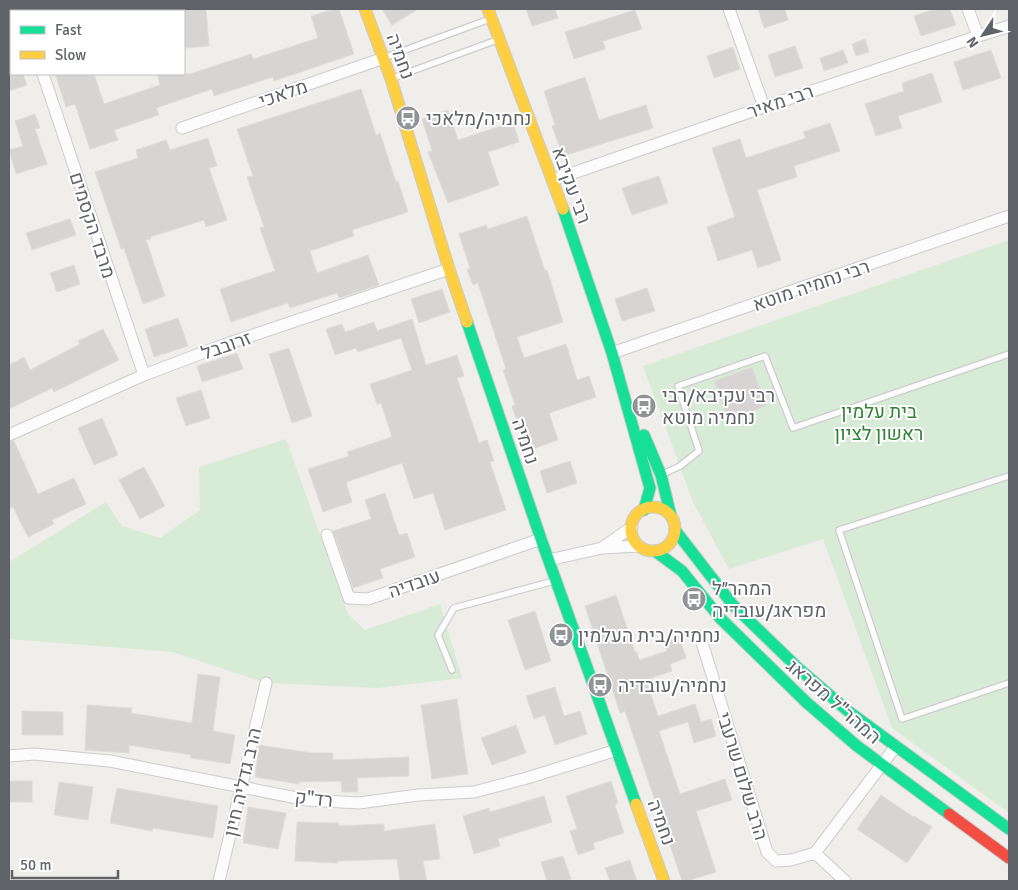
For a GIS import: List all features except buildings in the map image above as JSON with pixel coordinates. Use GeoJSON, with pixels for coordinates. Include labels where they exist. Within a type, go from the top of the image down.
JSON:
{"type":"FeatureCollection","features":[{"type":"Feature","properties":{"kind":"street","name":"נחמיה"},"geometry":{"type":"LineString","coordinates":[[365,9],[391,79],[449,269],[541,539],[664,881]]}},
{"type":"Feature","properties":{"kind":"street"},"geometry":{"type":"LineString","coordinates":[[729,9],[764,107]]}},
{"type":"Feature","properties":{"kind":"street"},"geometry":{"type":"LineString","coordinates":[[968,9],[978,36]]}},
{"type":"Feature","properties":{"kind":"street","name":"רבי עקיבא"},"geometry":{"type":"LineString","coordinates":[[490,14],[553,180],[618,375]]}},
{"type":"Feature","properties":{"kind":"street","name":"רבי מאיר"},"geometry":{"type":"LineString","coordinates":[[553,180],[764,107],[1009,26]]}},
{"type":"Feature","properties":{"kind":"street","name":"מלאכי"},"geometry":{"type":"LineString","coordinates":[[182,128],[384,58]]}},
{"type":"Feature","properties":{"kind":"street","name":"מרבד הקסמים"},"geometry":{"type":"LineString","coordinates":[[43,75],[144,375]]}},
{"type":"Feature","properties":{"kind":"street","name":"רבי נחמיה מוטא"},"geometry":{"type":"LineString","coordinates":[[612,353],[1009,216]]}},
{"type":"Feature","properties":{"kind":"street","name":"זרובבל"},"geometry":{"type":"LineString","coordinates":[[9,435],[144,375],[218,347],[449,269]]}},
{"type":"Feature","properties":{"kind":"street"},"geometry":{"type":"LineString","coordinates":[[549,560],[602,548],[639,546],[655,551],[665,548],[670,543],[676,530],[661,475],[618,375]]}},
{"type":"Feature","properties":{"kind":"street"},"geometry":{"type":"LineString","coordinates":[[618,375],[650,488],[644,510],[634,520],[632,527],[634,538],[639,546]]}},
{"type":"Feature","properties":{"kind":"street"},"geometry":{"type":"LineString","coordinates":[[644,510],[658,508],[671,516]]}},
{"type":"Feature","properties":{"kind":"street"},"geometry":{"type":"LineString","coordinates":[[602,548],[632,527]]}},
{"type":"Feature","properties":{"kind":"street","name":"המהר\"ל מפראג"},"geometry":{"type":"LineString","coordinates":[[676,530],[713,581],[743,615],[798,668],[848,711],[1009,829]]}},
{"type":"Feature","properties":{"kind":"street","name":"עובדיה"},"geometry":{"type":"LineString","coordinates":[[327,534],[349,598],[368,599],[541,539]]}},
{"type":"Feature","properties":{"kind":"street","name":"המהר\"ל מפראג"},"geometry":{"type":"LineString","coordinates":[[655,551],[682,571],[720,618],[792,689],[857,746],[1009,858]]}},
{"type":"Feature","properties":{"kind":"street","name":"הרב שלום שרעבי"},"geometry":{"type":"LineString","coordinates":[[700,636],[767,852],[776,861],[791,860],[815,853]]}},
{"type":"Feature","properties":{"kind":"street","name":"הרב גדליה חיון"},"geometry":{"type":"LineString","coordinates":[[219,881],[266,683]]}},
{"type":"Feature","properties":{"kind":"street"},"geometry":{"type":"LineString","coordinates":[[845,881],[815,853],[896,746]]}},
{"type":"Feature","properties":{"kind":"street","name":"רד\"ק"},"geometry":{"type":"LineString","coordinates":[[9,756],[34,754],[110,761],[307,800],[359,803],[418,795],[474,792],[617,750]]}},
{"type":"Feature","properties":{"kind":"lane"},"geometry":{"type":"LineString","coordinates":[[384,58],[490,14]]}},
{"type":"Feature","properties":{"kind":"lane"},"geometry":{"type":"LineString","coordinates":[[391,79],[499,39]]}},
{"type":"Feature","properties":{"kind":"lane"},"geometry":{"type":"LineString","coordinates":[[661,475],[680,466],[699,451],[678,386],[765,356],[793,428],[1009,354]]}},
{"type":"Feature","properties":{"kind":"lane"},"geometry":{"type":"LineString","coordinates":[[1009,476],[839,530],[902,719],[1009,684]]}},
{"type":"Feature","properties":{"kind":"lane"},"geometry":{"type":"LineString","coordinates":[[452,670],[438,636],[454,608],[556,581]]}},
{"type":"Feature","properties":{"kind":"green space","name":"בית עלמין ראשון לציון"},"geometry":{"type":"Polygon","coordinates":[[[1009,240],[1009,813],[892,728],[823,539],[729,569],[693,502],[643,366],[1009,240]]]}},
{"type":"Feature","properties":{"kind":"green space"},"geometry":{"type":"Polygon","coordinates":[[[286,439],[348,614],[365,630],[440,604],[462,678],[378,688],[266,683],[173,652],[9,639],[9,562],[106,502],[122,526],[160,538],[200,510],[199,467],[286,439]]]}},
{"type":"Feature","properties":{"kind":"traffic: fast"},"geometry":{"type":"LineString","coordinates":[[563,209],[612,353],[650,488],[644,510]]}},
{"type":"Feature","properties":{"kind":"traffic: fast"},"geometry":{"type":"LineString","coordinates":[[467,322],[541,539],[636,804]]}},
{"type":"Feature","properties":{"kind":"traffic: fast"},"geometry":{"type":"LineString","coordinates":[[644,435],[661,475],[671,516]]}},
{"type":"Feature","properties":{"kind":"traffic: fast"},"geometry":{"type":"LineString","coordinates":[[675,530],[733,605],[798,668],[848,711],[1009,829]]}},
{"type":"Feature","properties":{"kind":"traffic: fast"},"geometry":{"type":"LineString","coordinates":[[655,551],[682,571],[720,618],[806,702],[857,746],[949,814]]}},
{"type":"Feature","properties":{"kind":"traffic: slow"},"geometry":{"type":"LineString","coordinates":[[365,9],[391,79],[467,322]]}},
{"type":"Feature","properties":{"kind":"traffic: slow"},"geometry":{"type":"LineString","coordinates":[[488,9],[563,209]]}},
{"type":"Feature","properties":{"kind":"traffic: slow"},"geometry":{"type":"LineString","coordinates":[[653,507],[665,511],[671,517],[675,529],[671,541],[665,547],[653,551],[641,547],[635,541],[631,529],[635,517],[641,511],[653,507]]}},
{"type":"Feature","properties":{"kind":"traffic: slow"},"geometry":{"type":"LineString","coordinates":[[636,804],[664,881]]}},
{"type":"Feature","properties":{"kind":"traffic: jam"},"geometry":{"type":"LineString","coordinates":[[949,814],[1009,858]]}},
{"type":"Feature","properties":{"kind":"place","name":"נחמיה/מלאכי"},"geometry":{"type":"Point","coordinates":[408,118]}},
{"type":"Feature","properties":{"kind":"place","name":"רבי עקיבא/רבי נחמיה מוטא"},"geometry":{"type":"Point","coordinates":[644,406]}},
{"type":"Feature","properties":{"kind":"place","name":"המהר״ל מפראג/עובדיה"},"geometry":{"type":"Point","coordinates":[694,599]}},
{"type":"Feature","properties":{"kind":"place","name":"נחמיה/בית העלמין"},"geometry":{"type":"Point","coordinates":[561,635]}},
{"type":"Feature","properties":{"kind":"place","name":"נחמיה/עובדיה"},"geometry":{"type":"Point","coordinates":[600,685]}}]}
